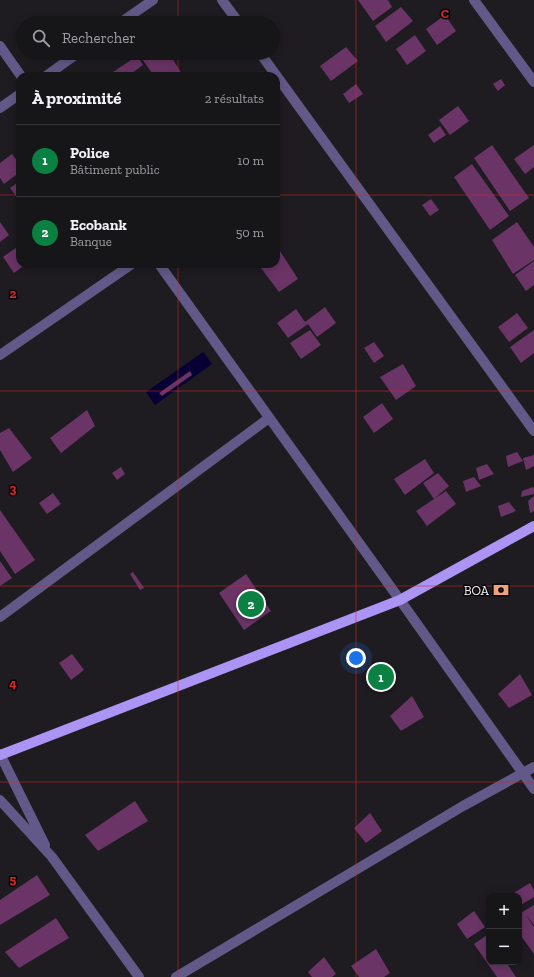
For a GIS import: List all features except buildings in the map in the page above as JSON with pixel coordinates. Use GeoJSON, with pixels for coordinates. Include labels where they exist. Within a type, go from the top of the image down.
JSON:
{"type":"FeatureCollection","features":[{"type":"Feature","properties":{"kind":"main road"},"geometry":{"type":"LineString","coordinates":[[0,755],[400,600],[534,526]]}},
{"type":"Feature","properties":{"kind":"street"},"geometry":{"type":"LineString","coordinates":[[130,16],[153,0]]}},
{"type":"Feature","properties":{"kind":"street"},"geometry":{"type":"LineString","coordinates":[[222,0],[233,16]]}},
{"type":"Feature","properties":{"kind":"street"},"geometry":{"type":"LineString","coordinates":[[474,0],[534,82]]}},
{"type":"Feature","properties":{"kind":"street"},"geometry":{"type":"LineString","coordinates":[[0,46],[18,72]]}},
{"type":"Feature","properties":{"kind":"street"},"geometry":{"type":"LineString","coordinates":[[52,72],[68,60]]}},
{"type":"Feature","properties":{"kind":"street"},"geometry":{"type":"LineString","coordinates":[[265,60],[274,72]]}},
{"type":"Feature","properties":{"kind":"street"},"geometry":{"type":"LineString","coordinates":[[280,81],[534,431]]}},
{"type":"Feature","properties":{"kind":"street"},"geometry":{"type":"LineString","coordinates":[[0,108],[16,97]]}},
{"type":"Feature","properties":{"kind":"street"},"geometry":{"type":"LineString","coordinates":[[0,354],[126,268]]}},
{"type":"Feature","properties":{"kind":"street"},"geometry":{"type":"LineString","coordinates":[[162,268],[534,789]]}},
{"type":"Feature","properties":{"kind":"street"},"geometry":{"type":"LineString","coordinates":[[0,617],[269,418]]}},
{"type":"Feature","properties":{"kind":"street"},"geometry":{"type":"LineString","coordinates":[[0,755],[52,857]]}},
{"type":"Feature","properties":{"kind":"street"},"geometry":{"type":"LineString","coordinates":[[176,977],[463,806],[534,767]]}},
{"type":"Feature","properties":{"kind":"street"},"geometry":{"type":"LineString","coordinates":[[0,800],[52,857],[139,977]]}},
{"type":"Feature","properties":{"kind":"shaded area"},"geometry":{"type":"Polygon","coordinates":[[[203,352],[212,364],[155,405],[146,392],[203,352]]]}},
{"type":"Feature","properties":{"kind":"place","name":"BOA"},"geometry":{"type":"Point","coordinates":[501,590]}},
{"type":"Feature","properties":{"kind":"place","name":"Ecobank"},"geometry":{"type":"Point","coordinates":[251,604]}},
{"type":"Feature","properties":{"kind":"place","name":"Police"},"geometry":{"type":"Point","coordinates":[381,677]}}]}
